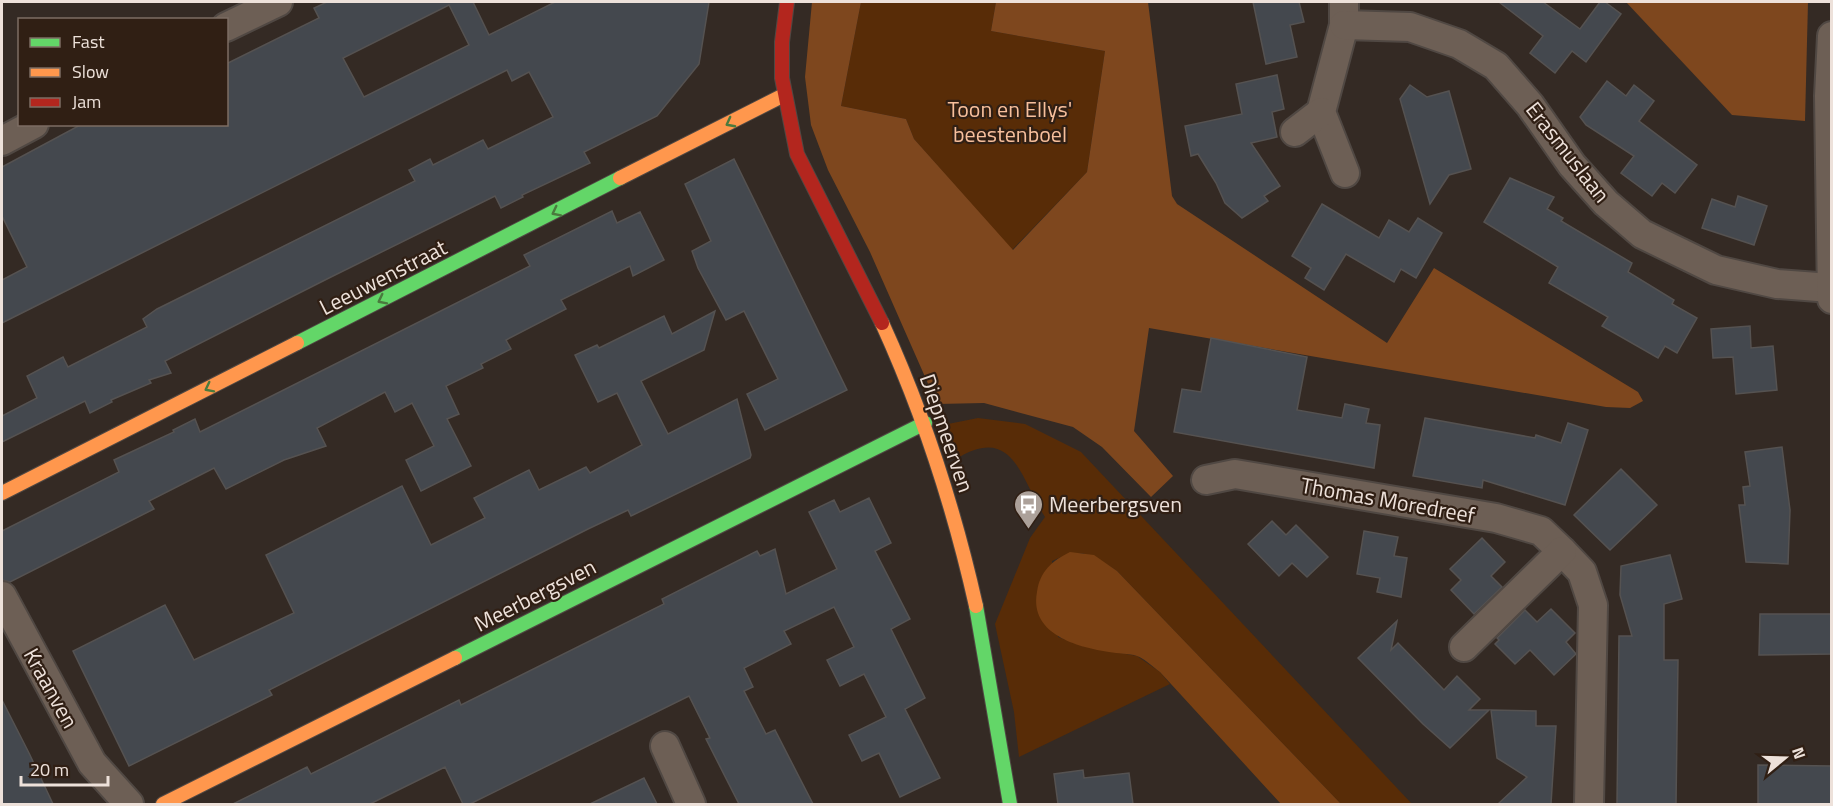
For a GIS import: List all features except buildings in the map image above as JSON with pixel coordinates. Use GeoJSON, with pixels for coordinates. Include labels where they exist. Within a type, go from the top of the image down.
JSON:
{"type":"FeatureCollection","features":[{"type":"Feature","properties":{"kind":"street"},"geometry":{"type":"LineString","coordinates":[[228,26],[278,2]]}},
{"type":"Feature","properties":{"kind":"street","name":"Diepmeerven"},"geometry":{"type":"LineString","coordinates":[[787,2],[781,33],[782,96],[797,154],[867,294],[925,423],[944,480],[977,615],[1010,804]]}},
{"type":"Feature","properties":{"kind":"street","name":"Erasmuslaan"},"geometry":{"type":"LineString","coordinates":[[1321,112],[1344,13],[1410,27],[1459,44],[1496,66],[1530,105],[1572,165],[1606,203],[1642,234],[1716,270],[1777,284],[1831,288]]}},
{"type":"Feature","properties":{"kind":"street"},"geometry":{"type":"LineString","coordinates":[[1832,36],[1830,96],[1832,299]]}},
{"type":"Feature","properties":{"kind":"street","name":"Leeuwenstraat"},"geometry":{"type":"LineString","coordinates":[[2,494],[782,96]]}},
{"type":"Feature","properties":{"kind":"street"},"geometry":{"type":"LineString","coordinates":[[1295,132],[1321,112],[1345,173]]}},
{"type":"Feature","properties":{"kind":"street"},"geometry":{"type":"LineString","coordinates":[[2,141],[30,126]]}},
{"type":"Feature","properties":{"kind":"street","name":"Meerbergsven"},"geometry":{"type":"LineString","coordinates":[[163,804],[925,423]]}},
{"type":"Feature","properties":{"kind":"street","name":"Thomas Moredreef"},"geometry":{"type":"LineString","coordinates":[[1206,480],[1235,474],[1497,518],[1541,531],[1582,572],[1593,605],[1589,804]]}},
{"type":"Feature","properties":{"kind":"street"},"geometry":{"type":"LineString","coordinates":[[1464,647],[1562,551]]}},
{"type":"Feature","properties":{"kind":"street","name":"Kraanven"},"geometry":{"type":"LineString","coordinates":[[2,596],[92,763],[129,804]]}},
{"type":"Feature","properties":{"kind":"street"},"geometry":{"type":"LineString","coordinates":[[665,746],[691,804]]}},
{"type":"Feature","properties":{"kind":"green space","name":"Toon en Ellys' beestenboel"},"geometry":{"type":"Polygon","coordinates":[[[861,2],[996,2],[991,31],[1105,51],[1087,172],[1012,250],[914,139],[906,119],[841,106],[861,2]]]}},
{"type":"Feature","properties":{"kind":"green space"},"geometry":{"type":"Polygon","coordinates":[[[978,418],[1025,424],[1081,452],[1412,804],[1341,804],[1117,571],[1092,556],[1079,553],[1052,561],[1058,637],[1083,646],[1137,656],[1160,672],[1170,684],[1019,757],[1014,712],[995,624],[1030,538],[1045,517],[1022,473],[1003,452],[991,448],[975,450],[956,459],[948,424],[978,418]]]}},
{"type":"Feature","properties":{"kind":"shaded area"},"geometry":{"type":"Polygon","coordinates":[[[812,2],[861,2],[841,106],[906,119],[914,139],[1013,250],[1087,172],[1105,51],[991,31],[996,2],[1148,2],[1172,196],[1177,204],[1387,343],[1434,268],[1638,392],[1643,401],[1630,408],[1606,407],[1149,328],[1134,431],[1173,476],[1151,497],[1102,447],[1073,427],[984,403],[937,404],[870,252],[828,170],[811,125],[805,77],[812,2]]]}},
{"type":"Feature","properties":{"kind":"shaded area"},"geometry":{"type":"Polygon","coordinates":[[[1626,2],[1808,2],[1805,121],[1732,115],[1626,2]]]}},
{"type":"Feature","properties":{"kind":"shaded area"},"geometry":{"type":"Polygon","coordinates":[[[1070,552],[1094,555],[1117,571],[1341,804],[1281,804],[1160,672],[1149,663],[1134,655],[1096,650],[1070,642],[1048,628],[1040,618],[1036,606],[1041,578],[1058,559],[1070,552]]]}},
{"type":"Feature","properties":{"kind":"traffic: fast"},"geometry":{"type":"LineString","coordinates":[[297,343],[620,178]]}},
{"type":"Feature","properties":{"kind":"traffic: fast"},"geometry":{"type":"LineString","coordinates":[[455,658],[925,423]]}},
{"type":"Feature","properties":{"kind":"traffic: fast"},"geometry":{"type":"LineString","coordinates":[[976,606],[1010,804]]}},
{"type":"Feature","properties":{"kind":"traffic: slow"},"geometry":{"type":"LineString","coordinates":[[620,178],[782,96]]}},
{"type":"Feature","properties":{"kind":"traffic: slow"},"geometry":{"type":"LineString","coordinates":[[882,323],[911,392],[948,498],[976,606]]}},
{"type":"Feature","properties":{"kind":"traffic: slow"},"geometry":{"type":"LineString","coordinates":[[2,493],[297,343]]}},
{"type":"Feature","properties":{"kind":"traffic: slow"},"geometry":{"type":"LineString","coordinates":[[163,804],[455,658]]}},
{"type":"Feature","properties":{"kind":"traffic: jam"},"geometry":{"type":"LineString","coordinates":[[787,2],[782,42],[782,78],[797,154],[882,323]]}},
{"type":"Feature","properties":{"kind":"place","name":"Meerbergsven"},"geometry":{"type":"Point","coordinates":[1028,530]}}]}
